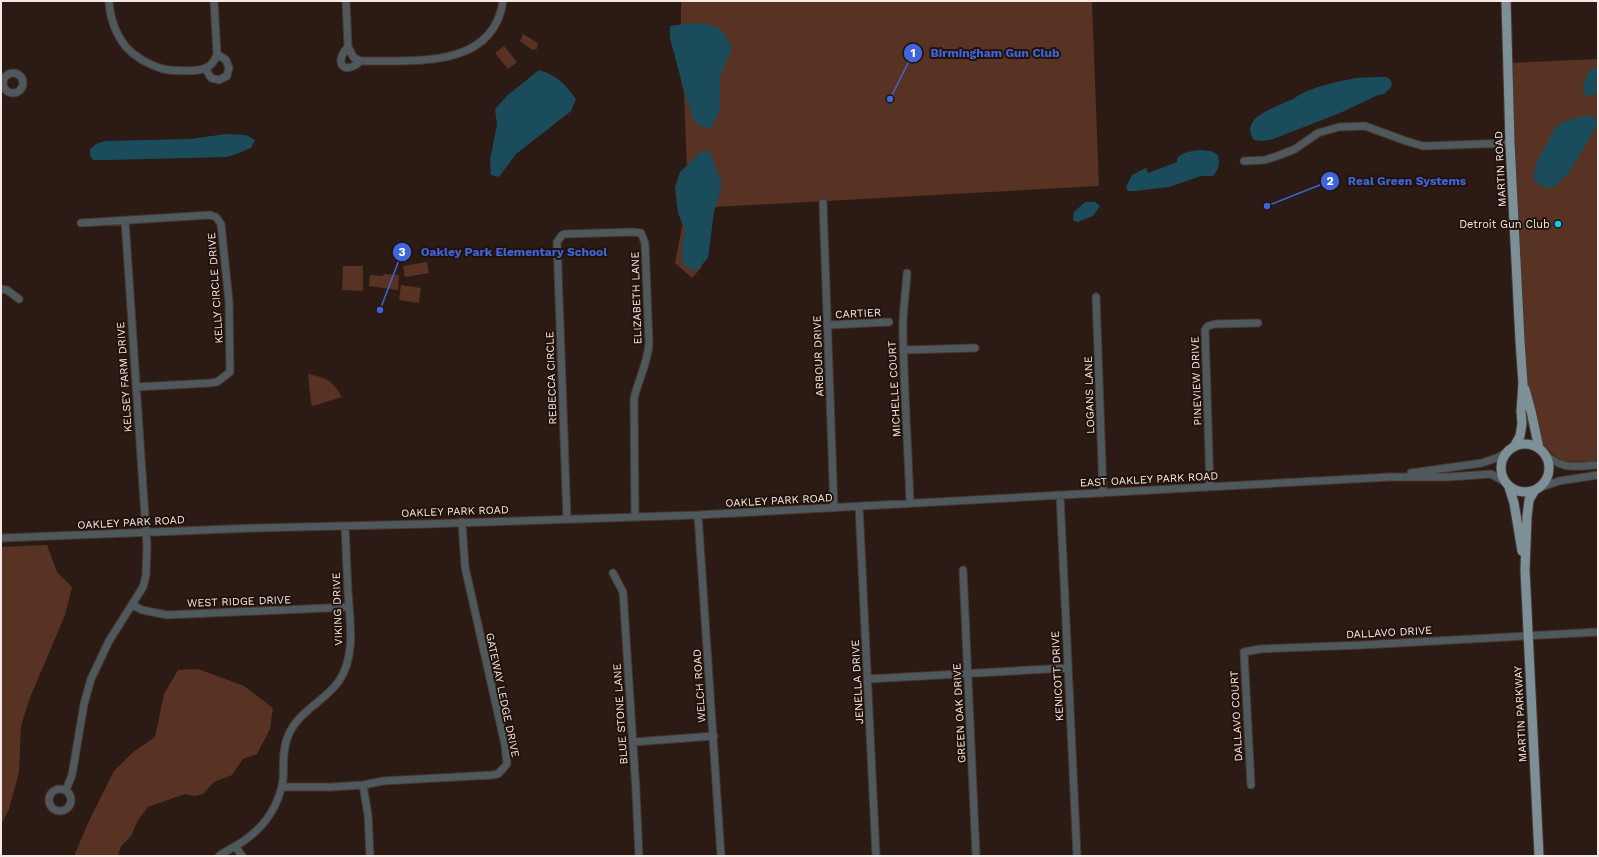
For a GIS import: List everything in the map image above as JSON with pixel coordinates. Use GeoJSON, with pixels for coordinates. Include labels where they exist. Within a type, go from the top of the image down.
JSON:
{"type":"FeatureCollection","features":[{"type":"Feature","properties":{"kind":"main road","name":"MARTIN ROAD"},"geometry":{"type":"LineString","coordinates":[[1506,1],[1510,143],[1523,383],[1521,411],[1522,424],[1520,436],[1511,449]]}},
{"type":"Feature","properties":{"kind":"main road","name":"MARTIN ROAD"},"geometry":{"type":"LineString","coordinates":[[1523,383],[1542,451]]}},
{"type":"Feature","properties":{"kind":"main road"},"geometry":{"type":"LineString","coordinates":[[1527,444],[1542,451],[1548,461],[1548,476],[1545,482],[1537,489],[1521,492],[1507,484],[1502,475],[1501,467],[1503,459],[1511,449],[1527,444]]}},
{"type":"Feature","properties":{"kind":"main road","name":"MARTIN PARKWAY"},"geometry":{"type":"LineString","coordinates":[[1507,484],[1514,503],[1525,570]]}},
{"type":"Feature","properties":{"kind":"main road","name":"MARTIN PARKWAY"},"geometry":{"type":"LineString","coordinates":[[1537,489],[1529,500],[1525,570],[1539,856]]}},
{"type":"Feature","properties":{"kind":"street"},"geometry":{"type":"LineString","coordinates":[[109,1],[114,27],[126,47],[143,61],[164,69],[187,70],[205,68],[212,64],[217,54],[214,1]]}},
{"type":"Feature","properties":{"kind":"street"},"geometry":{"type":"LineString","coordinates":[[346,1],[348,47],[358,59],[431,60],[460,54],[477,46],[496,25],[503,1]]}},
{"type":"Feature","properties":{"kind":"street"},"geometry":{"type":"LineString","coordinates":[[348,47],[340,59],[344,67],[354,67],[358,59]]}},
{"type":"Feature","properties":{"kind":"street"},"geometry":{"type":"LineString","coordinates":[[205,68],[211,78],[219,80],[226,76],[229,68],[228,64],[226,60],[217,54]]}},
{"type":"Feature","properties":{"kind":"street"},"geometry":{"type":"LineString","coordinates":[[1244,161],[1265,160],[1280,155],[1295,148],[1318,133],[1340,127],[1365,126],[1406,142],[1423,146],[1510,143]]}},
{"type":"Feature","properties":{"kind":"street","name":"ARBOUR DRIVE"},"geometry":{"type":"LineString","coordinates":[[823,203],[834,508]]}},
{"type":"Feature","properties":{"kind":"street","name":"KELLY CIRCLE DRIVE"},"geometry":{"type":"LineString","coordinates":[[82,223],[210,215],[216,217],[221,224],[229,302],[230,372],[226,377],[210,383],[136,387]]}},
{"type":"Feature","properties":{"kind":"street","name":"KELSEY FARM DRIVE"},"geometry":{"type":"LineString","coordinates":[[66,790],[72,776],[84,704],[91,679],[109,641],[143,587],[146,575],[147,546],[124,220]]}},
{"type":"Feature","properties":{"kind":"street","name":"ELIZABETH LANE"},"geometry":{"type":"LineString","coordinates":[[559,238],[565,234],[633,232],[641,233],[644,238],[646,252],[649,343],[648,356],[637,384],[634,399],[635,517]]}},
{"type":"Feature","properties":{"kind":"street","name":"REBECCA CIRCLE"},"geometry":{"type":"LineString","coordinates":[[559,238],[557,247],[567,519]]}},
{"type":"Feature","properties":{"kind":"street","name":"MICHELLE COURT"},"geometry":{"type":"LineString","coordinates":[[907,273],[903,335],[910,503]]}},
{"type":"Feature","properties":{"kind":"street"},"geometry":{"type":"LineString","coordinates":[[1,289],[7,290],[19,299]]}},
{"type":"Feature","properties":{"kind":"street","name":"LOGANS LANE"},"geometry":{"type":"LineString","coordinates":[[1096,297],[1103,493]]}},
{"type":"Feature","properties":{"kind":"street","name":"CARTIER"},"geometry":{"type":"LineString","coordinates":[[828,326],[889,322]]}},
{"type":"Feature","properties":{"kind":"street","name":"PINEVIEW DRIVE"},"geometry":{"type":"LineString","coordinates":[[1210,487],[1205,330],[1208,326],[1215,324],[1258,323]]}},
{"type":"Feature","properties":{"kind":"street"},"geometry":{"type":"LineString","coordinates":[[904,350],[974,348]]}},
{"type":"Feature","properties":{"kind":"street","name":"EAST OAKLEY PARK ROAD"},"geometry":{"type":"LineString","coordinates":[[1390,477],[1482,463],[1499,457],[1511,449]]}},
{"type":"Feature","properties":{"kind":"street"},"geometry":{"type":"LineString","coordinates":[[1542,451],[1554,463],[1564,466],[1598,465]]}},
{"type":"Feature","properties":{"kind":"street","name":"EAST OAKLEY PARK ROAD"},"geometry":{"type":"LineString","coordinates":[[910,503],[1390,477],[1448,477],[1490,474],[1507,484]]}},
{"type":"Feature","properties":{"kind":"street"},"geometry":{"type":"LineString","coordinates":[[1537,489],[1559,481],[1598,475]]}},
{"type":"Feature","properties":{"kind":"street","name":"KENICOTT DRIVE"},"geometry":{"type":"LineString","coordinates":[[1060,495],[1077,856]]}},
{"type":"Feature","properties":{"kind":"street","name":"OAKLEY PARK ROAD"},"geometry":{"type":"LineString","coordinates":[[1,538],[146,532],[698,515],[910,503]]}},
{"type":"Feature","properties":{"kind":"street","name":"JENELLA DRIVE"},"geometry":{"type":"LineString","coordinates":[[859,506],[876,856]]}},
{"type":"Feature","properties":{"kind":"street","name":"WELCH ROAD"},"geometry":{"type":"LineString","coordinates":[[698,515],[722,856]]}},
{"type":"Feature","properties":{"kind":"street","name":"GATEWAY LEDGE DRIVE"},"geometry":{"type":"LineString","coordinates":[[282,787],[331,787],[363,785],[382,781],[492,775],[498,774],[507,764],[505,745],[465,567],[462,522]]}},
{"type":"Feature","properties":{"kind":"street","name":"VIKING DRIVE"},"geometry":{"type":"LineString","coordinates":[[219,856],[255,833],[266,822],[277,803],[282,787],[285,744],[293,726],[302,714],[334,689],[345,669],[350,648],[346,526]]}},
{"type":"Feature","properties":{"kind":"street","name":"GREEN OAK DRIVE"},"geometry":{"type":"LineString","coordinates":[[963,570],[976,855]]}},
{"type":"Feature","properties":{"kind":"street","name":"BLUE STONE LANE"},"geometry":{"type":"LineString","coordinates":[[613,573],[623,592],[639,856]]}},
{"type":"Feature","properties":{"kind":"street","name":"WEST RIDGE DRIVE"},"geometry":{"type":"LineString","coordinates":[[133,605],[142,610],[167,615],[349,607]]}},
{"type":"Feature","properties":{"kind":"street","name":"DALLAVO DRIVE"},"geometry":{"type":"LineString","coordinates":[[1252,651],[1260,649],[1598,632]]}},
{"type":"Feature","properties":{"kind":"street","name":"DALLAVO COURT"},"geometry":{"type":"LineString","coordinates":[[1251,785],[1244,652],[1252,651]]}},
{"type":"Feature","properties":{"kind":"street"},"geometry":{"type":"LineString","coordinates":[[868,679],[1068,668]]}},
{"type":"Feature","properties":{"kind":"street"},"geometry":{"type":"LineString","coordinates":[[633,742],[714,736]]}},
{"type":"Feature","properties":{"kind":"street"},"geometry":{"type":"LineString","coordinates":[[363,785],[367,802],[370,856]]}},
{"type":"Feature","properties":{"kind":"street"},"geometry":{"type":"LineString","coordinates":[[235,846],[242,856]]}},
{"type":"Feature","properties":{"kind":"shaded area"},"geometry":{"type":"Polygon","coordinates":[[[681,1],[1092,1],[1099,186],[714,207],[701,268],[692,278],[675,263],[684,216],[687,170],[684,93],[681,82],[681,1]]]}},
{"type":"Feature","properties":{"kind":"shaded area"},"geometry":{"type":"Polygon","coordinates":[[[523,34],[538,43],[537,49],[532,50],[520,41],[523,34]]]}},
{"type":"Feature","properties":{"kind":"shaded area"},"geometry":{"type":"Polygon","coordinates":[[[504,46],[517,62],[508,69],[495,53],[504,46]]]}},
{"type":"Feature","properties":{"kind":"shaded area","name":"Detroit Gun Club"},"geometry":{"type":"Polygon","coordinates":[[[1598,59],[1598,461],[1563,462],[1543,446],[1533,401],[1525,385],[1510,63],[1598,59]]]}},
{"type":"Feature","properties":{"kind":"shaded area"},"geometry":{"type":"Polygon","coordinates":[[[427,262],[429,273],[405,277],[403,266],[427,262]]]}},
{"type":"Feature","properties":{"kind":"shaded area"},"geometry":{"type":"Polygon","coordinates":[[[343,266],[363,266],[363,291],[342,290],[343,266]]]}},
{"type":"Feature","properties":{"kind":"shaded area"},"geometry":{"type":"Polygon","coordinates":[[[384,274],[399,275],[398,290],[369,286],[370,275],[383,276],[384,274]]]}},
{"type":"Feature","properties":{"kind":"shaded area"},"geometry":{"type":"Polygon","coordinates":[[[401,285],[421,288],[419,303],[399,300],[401,285]]]}},
{"type":"Feature","properties":{"kind":"shaded area"},"geometry":{"type":"Polygon","coordinates":[[[308,374],[320,377],[332,383],[342,397],[313,406],[311,403],[308,374]]]}},
{"type":"Feature","properties":{"kind":"shaded area"},"geometry":{"type":"Polygon","coordinates":[[[47,545],[57,572],[72,587],[65,615],[29,700],[21,726],[19,772],[9,809],[1,825],[1,547],[47,545]]]}},
{"type":"Feature","properties":{"kind":"shaded area"},"geometry":{"type":"Polygon","coordinates":[[[198,669],[244,686],[273,708],[270,729],[257,754],[243,759],[232,775],[214,782],[203,794],[195,796],[185,794],[148,807],[138,820],[131,836],[121,846],[118,856],[74,856],[89,821],[114,771],[132,753],[155,737],[164,694],[178,670],[198,669]]]}},
{"type":"Feature","properties":{"kind":"water"},"geometry":{"type":"Polygon","coordinates":[[[692,23],[707,24],[717,27],[724,34],[732,48],[720,77],[720,109],[711,128],[697,124],[694,119],[686,97],[670,38],[670,26],[692,23]]]}},
{"type":"Feature","properties":{"kind":"water"},"geometry":{"type":"Polygon","coordinates":[[[1598,67],[1598,92],[1591,96],[1585,95],[1584,85],[1586,79],[1591,69],[1598,67]]]}},
{"type":"Feature","properties":{"kind":"water"},"geometry":{"type":"Polygon","coordinates":[[[539,70],[556,78],[576,99],[571,111],[516,154],[499,177],[491,175],[490,160],[497,125],[495,109],[508,95],[539,70]]]}},
{"type":"Feature","properties":{"kind":"water"},"geometry":{"type":"Polygon","coordinates":[[[1387,77],[1392,82],[1391,87],[1384,94],[1378,95],[1340,113],[1273,139],[1262,141],[1254,140],[1250,133],[1251,126],[1259,116],[1305,92],[1324,85],[1356,78],[1387,77]]]}},
{"type":"Feature","properties":{"kind":"water"},"geometry":{"type":"Polygon","coordinates":[[[1590,115],[1596,118],[1597,125],[1569,173],[1554,187],[1544,188],[1533,180],[1538,159],[1556,127],[1570,120],[1590,115]]]}},
{"type":"Feature","properties":{"kind":"water"},"geometry":{"type":"Polygon","coordinates":[[[226,134],[246,135],[255,140],[251,148],[226,157],[93,160],[90,155],[90,149],[96,144],[105,141],[190,139],[226,134]]]}},
{"type":"Feature","properties":{"kind":"water"},"geometry":{"type":"Polygon","coordinates":[[[1200,150],[1211,151],[1218,155],[1219,161],[1217,171],[1213,176],[1201,176],[1169,187],[1128,191],[1126,187],[1132,175],[1146,168],[1148,173],[1177,162],[1177,158],[1185,153],[1200,150]]]}},
{"type":"Feature","properties":{"kind":"water"},"geometry":{"type":"Polygon","coordinates":[[[702,151],[708,151],[712,156],[722,186],[714,212],[708,258],[699,268],[694,271],[685,266],[682,261],[682,246],[685,230],[678,213],[675,187],[680,172],[702,151]]]}},
{"type":"Feature","properties":{"kind":"water"},"geometry":{"type":"Polygon","coordinates":[[[1085,202],[1095,202],[1100,206],[1093,216],[1077,222],[1073,220],[1074,212],[1085,202]]]}},
{"type":"Feature","properties":{"kind":"place","name":"Birmingham Gun Club"},"geometry":{"type":"Point","coordinates":[890,99]}},
{"type":"Feature","properties":{"kind":"place","name":"Real Green Systems"},"geometry":{"type":"Point","coordinates":[1267,206]}},
{"type":"Feature","properties":{"kind":"place","name":"Detroit Gun Club"},"geometry":{"type":"Point","coordinates":[1558,224]}},
{"type":"Feature","properties":{"kind":"place","name":"Oakley Park Elementary School"},"geometry":{"type":"Point","coordinates":[380,310]}}]}
